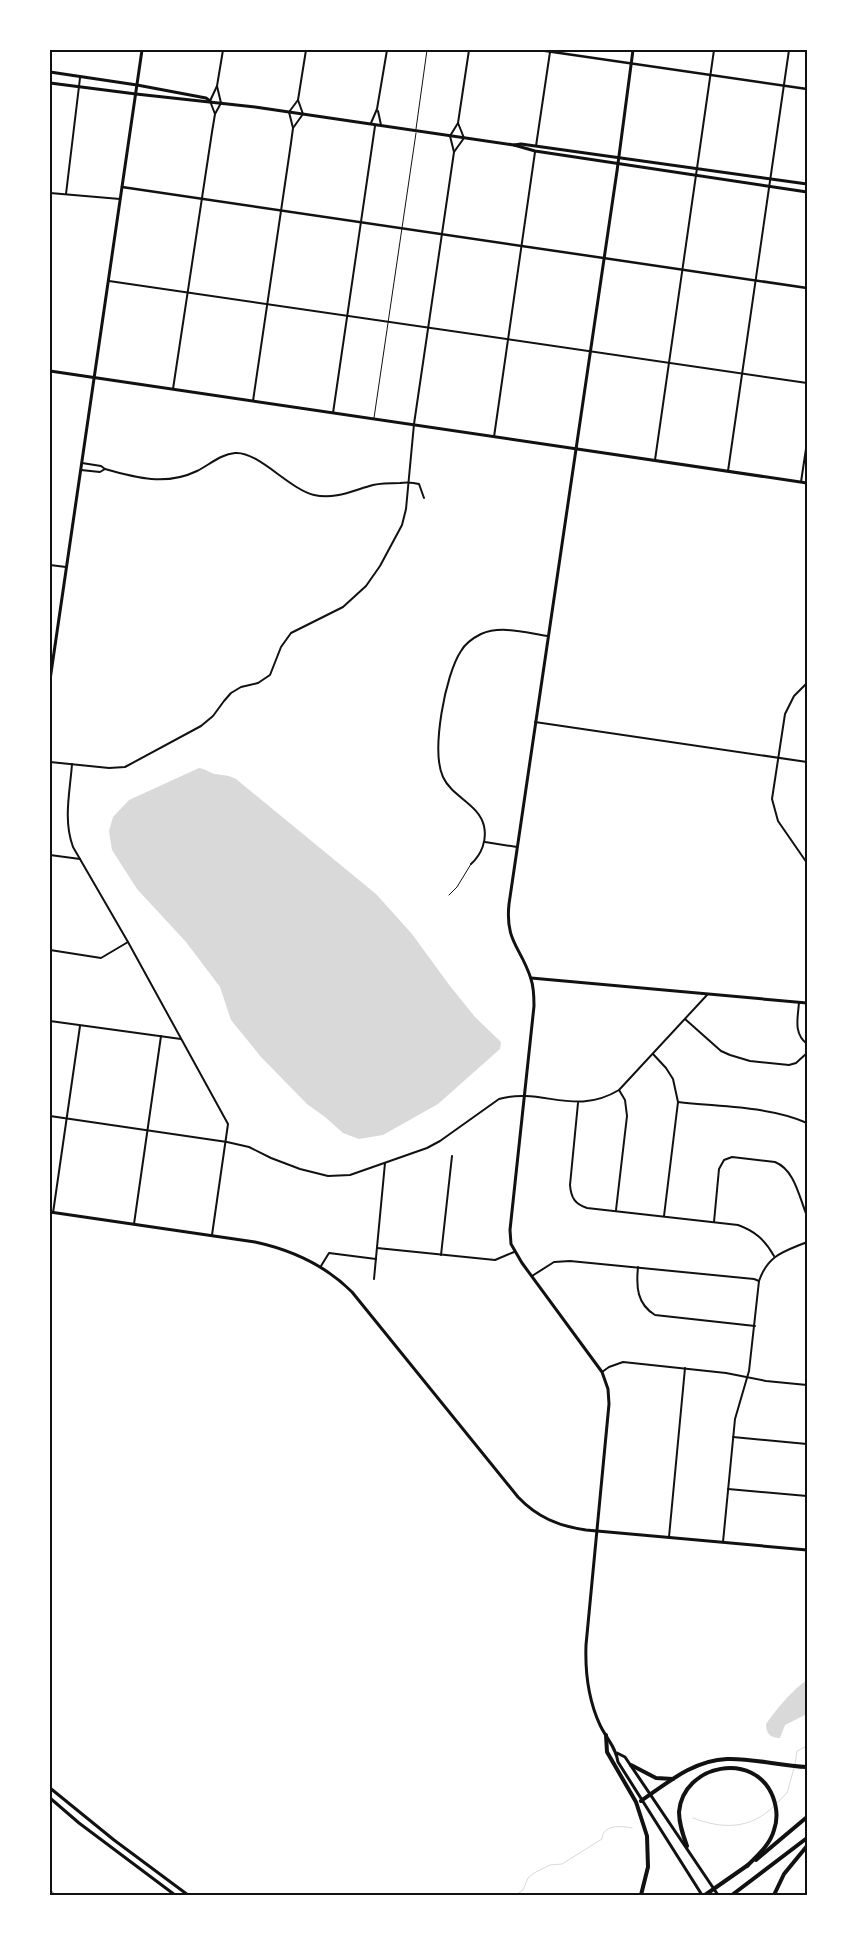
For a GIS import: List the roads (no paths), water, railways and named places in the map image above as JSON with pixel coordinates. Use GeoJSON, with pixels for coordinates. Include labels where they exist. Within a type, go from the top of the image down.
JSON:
{"type":"FeatureCollection","features":[{"type":"Feature","properties":{"kind":"highway"},"geometry":{"type":"LineString","coordinates":[[606,1734],[607,1752],[636,1802],[646,1830],[648,1867],[641,1895]]}},
{"type":"Feature","properties":{"kind":"highway"},"geometry":{"type":"LineString","coordinates":[[641,1801],[673,1779],[695,1767],[726,1759],[807,1767]]}},
{"type":"Feature","properties":{"kind":"highway"},"geometry":{"type":"LineString","coordinates":[[631,1765],[656,1778],[673,1779]]}},
{"type":"Feature","properties":{"kind":"highway"},"geometry":{"type":"LineString","coordinates":[[687,1846],[679,1814],[684,1796],[696,1780],[714,1769],[728,1767],[746,1770],[758,1777],[771,1791],[776,1807],[776,1823],[772,1835],[747,1866]]}},
{"type":"Feature","properties":{"kind":"highway"},"geometry":{"type":"LineString","coordinates":[[703,1895],[747,1866],[807,1818]]}},
{"type":"Feature","properties":{"kind":"highway"},"geometry":{"type":"LineString","coordinates":[[732,1895],[807,1838]]}},
{"type":"Feature","properties":{"kind":"highway"},"geometry":{"type":"LineString","coordinates":[[774,1895],[784,1874],[807,1846]]}},
{"type":"Feature","properties":{"kind":"main road"},"geometry":{"type":"LineString","coordinates":[[50,680],[142,50]]}},
{"type":"Feature","properties":{"kind":"main road"},"geometry":{"type":"LineString","coordinates":[[633,50],[604,259],[534,722],[508,919],[512,938],[531,978],[534,1006],[510,1230],[511,1244],[514,1252],[602,1372],[608,1389],[609,1404],[586,1645],[589,1693],[594,1709],[617,1753],[618,1762],[641,1801],[703,1895]]}},
{"type":"Feature","properties":{"kind":"main road"},"geometry":{"type":"LineString","coordinates":[[50,72],[137,85],[206,98],[210,101]]}},
{"type":"Feature","properties":{"kind":"main road"},"geometry":{"type":"LineString","coordinates":[[50,83],[210,101],[376,124],[514,145],[535,151],[807,192]]}},
{"type":"Feature","properties":{"kind":"main road"},"geometry":{"type":"LineString","coordinates":[[514,145],[521,144],[807,184]]}},
{"type":"Feature","properties":{"kind":"main road"},"geometry":{"type":"LineString","coordinates":[[50,371],[807,483]]}},
{"type":"Feature","properties":{"kind":"main road"},"geometry":{"type":"LineString","coordinates":[[531,978],[807,1003]]}},
{"type":"Feature","properties":{"kind":"main road"},"geometry":{"type":"LineString","coordinates":[[52,1212],[212,1235],[278,1247],[321,1266],[332,1273],[352,1292],[525,1505],[539,1516],[561,1526],[807,1550]]}},
{"type":"Feature","properties":{"kind":"main road"},"geometry":{"type":"LineString","coordinates":[[617,1753],[625,1757],[631,1765],[718,1895]]}},
{"type":"Feature","properties":{"kind":"main road"},"geometry":{"type":"LineString","coordinates":[[50,1788],[114,1840],[188,1895]]}},
{"type":"Feature","properties":{"kind":"main road"},"geometry":{"type":"LineString","coordinates":[[50,1798],[79,1824],[175,1895]]}},
{"type":"Feature","properties":{"kind":"street"},"geometry":{"type":"LineString","coordinates":[[214,114],[210,101],[217,86],[223,50]]}},
{"type":"Feature","properties":{"kind":"street"},"geometry":{"type":"LineString","coordinates":[[253,401],[293,128],[289,112],[298,100],[306,50]]}},
{"type":"Feature","properties":{"kind":"street"},"geometry":{"type":"LineString","coordinates":[[380,125],[378,109],[387,50]]}},
{"type":"Feature","properties":{"kind":"street"},"geometry":{"type":"LineString","coordinates":[[50,762],[116,768],[125,767],[201,726],[213,716],[231,693],[258,683],[267,677],[272,671],[281,647],[291,633],[343,607],[366,586],[386,556],[402,525],[406,509],[414,424],[454,152],[450,136],[458,123],[469,50]]}},
{"type":"Feature","properties":{"kind":"street"},"geometry":{"type":"LineString","coordinates":[[539,50],[807,89]]}},
{"type":"Feature","properties":{"kind":"street"},"geometry":{"type":"LineString","coordinates":[[655,460],[714,50]]}},
{"type":"Feature","properties":{"kind":"street"},"geometry":{"type":"LineString","coordinates":[[728,471],[789,50]]}},
{"type":"Feature","properties":{"kind":"street"},"geometry":{"type":"LineString","coordinates":[[536,146],[550,52]]}},
{"type":"Feature","properties":{"kind":"street"},"geometry":{"type":"LineString","coordinates":[[66,194],[80,76]]}},
{"type":"Feature","properties":{"kind":"street"},"geometry":{"type":"LineString","coordinates":[[173,389],[214,114],[221,103],[217,86]]}},
{"type":"Feature","properties":{"kind":"street"},"geometry":{"type":"LineString","coordinates":[[293,128],[303,114],[298,100]]}},
{"type":"Feature","properties":{"kind":"street"},"geometry":{"type":"LineString","coordinates":[[370,124],[378,109]]}},
{"type":"Feature","properties":{"kind":"street"},"geometry":{"type":"LineString","coordinates":[[454,152],[464,138],[458,123]]}},
{"type":"Feature","properties":{"kind":"street"},"geometry":{"type":"LineString","coordinates":[[333,413],[376,124]]}},
{"type":"Feature","properties":{"kind":"street"},"geometry":{"type":"LineString","coordinates":[[494,437],[535,151]]}},
{"type":"Feature","properties":{"kind":"street"},"geometry":{"type":"LineString","coordinates":[[122,187],[807,288]]}},
{"type":"Feature","properties":{"kind":"street"},"geometry":{"type":"LineString","coordinates":[[50,193],[120,199]]}},
{"type":"Feature","properties":{"kind":"street"},"geometry":{"type":"LineString","coordinates":[[108,281],[668,362],[807,384]]}},
{"type":"Feature","properties":{"kind":"street"},"geometry":{"type":"LineString","coordinates":[[801,482],[807,442]]}},
{"type":"Feature","properties":{"kind":"street"},"geometry":{"type":"LineString","coordinates":[[82,463],[101,466],[105,469],[152,480],[167,480],[187,475],[226,455],[236,453],[249,456],[298,489],[320,496],[338,496],[382,483],[408,482],[419,484],[424,498]]}},
{"type":"Feature","properties":{"kind":"street"},"geometry":{"type":"LineString","coordinates":[[81,470],[100,472],[105,469]]}},
{"type":"Feature","properties":{"kind":"street"},"geometry":{"type":"LineString","coordinates":[[50,565],[66,567]]}},
{"type":"Feature","properties":{"kind":"street"},"geometry":{"type":"LineString","coordinates":[[471,864],[481,852],[485,842],[485,829],[481,818],[445,781],[438,764],[438,744],[450,675],[464,646],[484,633],[502,630],[548,636]]}},
{"type":"Feature","properties":{"kind":"street"},"geometry":{"type":"LineString","coordinates":[[807,683],[794,696],[786,709],[772,793],[774,810],[780,825],[807,863]]}},
{"type":"Feature","properties":{"kind":"street"},"geometry":{"type":"LineString","coordinates":[[534,722],[807,762]]}},
{"type":"Feature","properties":{"kind":"street"},"geometry":{"type":"LineString","coordinates":[[72,764],[67,827],[71,842],[227,1120],[229,1130],[212,1235]]}},
{"type":"Feature","properties":{"kind":"street"},"geometry":{"type":"LineString","coordinates":[[485,842],[517,847]]}},
{"type":"Feature","properties":{"kind":"street"},"geometry":{"type":"LineString","coordinates":[[50,855],[80,859]]}},
{"type":"Feature","properties":{"kind":"street"},"geometry":{"type":"LineString","coordinates":[[50,950],[101,958],[128,942]]}},
{"type":"Feature","properties":{"kind":"street"},"geometry":{"type":"LineString","coordinates":[[50,1116],[227,1142],[249,1147],[300,1170],[328,1176],[350,1175],[434,1145],[499,1098],[525,1096],[578,1103],[599,1100],[619,1090],[708,994]]}},
{"type":"Feature","properties":{"kind":"street"},"geometry":{"type":"LineString","coordinates":[[799,1002],[797,1030],[801,1040],[807,1044]]}},
{"type":"Feature","properties":{"kind":"street"},"geometry":{"type":"LineString","coordinates":[[685,1019],[721,1051],[739,1059],[789,1065],[796,1063],[807,1053]]}},
{"type":"Feature","properties":{"kind":"street"},"geometry":{"type":"LineString","coordinates":[[50,1021],[181,1039]]}},
{"type":"Feature","properties":{"kind":"street"},"geometry":{"type":"LineString","coordinates":[[52,1212],[80,1026]]}},
{"type":"Feature","properties":{"kind":"street"},"geometry":{"type":"LineString","coordinates":[[134,1224],[161,1036]]}},
{"type":"Feature","properties":{"kind":"street"},"geometry":{"type":"LineString","coordinates":[[653,1054],[666,1068],[672,1079],[678,1102],[664,1216]]}},
{"type":"Feature","properties":{"kind":"street"},"geometry":{"type":"LineString","coordinates":[[616,1210],[627,1116],[625,1100],[619,1090]]}},
{"type":"Feature","properties":{"kind":"street"},"geometry":{"type":"LineString","coordinates":[[678,1102],[776,1113],[807,1123]]}},
{"type":"Feature","properties":{"kind":"street"},"geometry":{"type":"LineString","coordinates":[[578,1103],[570,1185],[571,1194],[579,1205],[738,1224],[748,1228],[762,1239],[774,1256]]}},
{"type":"Feature","properties":{"kind":"street"},"geometry":{"type":"LineString","coordinates":[[441,1255],[452,1156]]}},
{"type":"Feature","properties":{"kind":"street"},"geometry":{"type":"LineString","coordinates":[[714,1222],[720,1168],[724,1160],[732,1157],[781,1164],[790,1174],[807,1216]]}},
{"type":"Feature","properties":{"kind":"street"},"geometry":{"type":"LineString","coordinates":[[374,1279],[385,1163]]}},
{"type":"Feature","properties":{"kind":"street"},"geometry":{"type":"LineString","coordinates":[[723,1542],[735,1419],[748,1376],[759,1281],[763,1271],[774,1256],[807,1242]]}},
{"type":"Feature","properties":{"kind":"street"},"geometry":{"type":"LineString","coordinates":[[377,1248],[495,1260],[514,1252]]}},
{"type":"Feature","properties":{"kind":"street"},"geometry":{"type":"LineString","coordinates":[[321,1266],[329,1253],[376,1259]]}},
{"type":"Feature","properties":{"kind":"street"},"geometry":{"type":"LineString","coordinates":[[532,1276],[544,1267],[562,1261],[759,1281]]}},
{"type":"Feature","properties":{"kind":"street"},"geometry":{"type":"LineString","coordinates":[[638,1268],[636,1281],[640,1299],[644,1306],[655,1315],[755,1326]]}},
{"type":"Feature","properties":{"kind":"street"},"geometry":{"type":"LineString","coordinates":[[602,1372],[609,1367],[623,1362],[685,1368],[748,1376],[766,1381],[807,1385]]}},
{"type":"Feature","properties":{"kind":"street"},"geometry":{"type":"LineString","coordinates":[[669,1537],[685,1368]]}},
{"type":"Feature","properties":{"kind":"street"},"geometry":{"type":"LineString","coordinates":[[733,1437],[807,1444]]}},
{"type":"Feature","properties":{"kind":"street"},"geometry":{"type":"LineString","coordinates":[[728,1489],[807,1496]]}},
{"type":"Feature","properties":{"kind":"lane"},"geometry":{"type":"LineString","coordinates":[[373,419],[427,50]]}},
{"type":"Feature","properties":{"kind":"lane"},"geometry":{"type":"LineString","coordinates":[[449,895],[471,864]]}},
{"type":"Feature","properties":{"kind":"waterway"},"geometry":{"type":"LineString","coordinates":[[795,1764],[797,1751],[807,1746]]}},
{"type":"Feature","properties":{"kind":"waterway"},"geometry":{"type":"LineString","coordinates":[[777,1803],[787,1793],[794,1768]]}},
{"type":"Feature","properties":{"kind":"waterway"},"geometry":{"type":"LineString","coordinates":[[693,1818],[715,1824],[735,1825],[755,1820],[774,1806]]}},
{"type":"Feature","properties":{"kind":"waterway"},"geometry":{"type":"LineString","coordinates":[[516,1895],[523,1890],[528,1878],[534,1873],[550,1865],[562,1864],[602,1839],[603,1834],[609,1828],[632,1828]]}},
{"type":"Feature","properties":{"kind":"railway"},"geometry":{"type":"LineString","coordinates":[[50,1889],[55,1895]]}}]}
